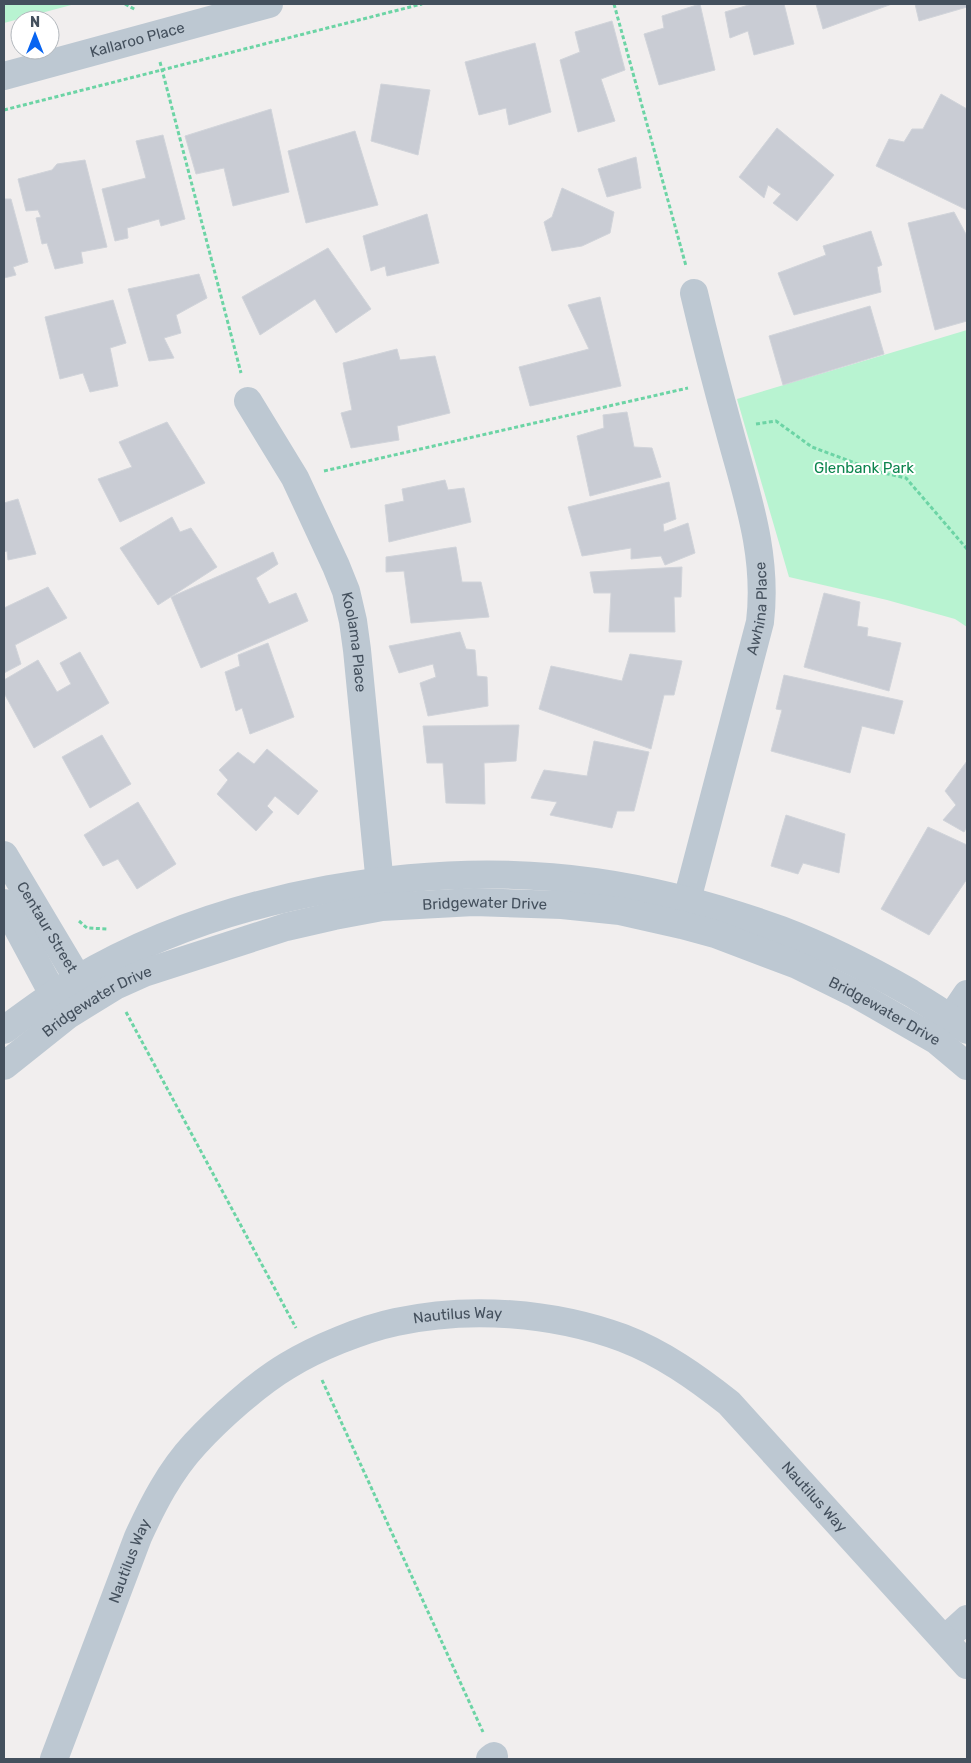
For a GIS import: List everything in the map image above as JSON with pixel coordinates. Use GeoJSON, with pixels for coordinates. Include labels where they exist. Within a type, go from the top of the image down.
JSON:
{"type":"FeatureCollection","features":[{"type":"Feature","properties":{"kind":"street","name":"Kallaroo Place"},"geometry":{"type":"LineString","coordinates":[[4,76],[270,4]]}},
{"type":"Feature","properties":{"kind":"street","name":"Awhina Place"},"geometry":{"type":"LineString","coordinates":[[685,912],[760,622],[762,600],[762,574],[758,540],[694,293]]}},
{"type":"Feature","properties":{"kind":"street","name":"Koolama Place"},"geometry":{"type":"LineString","coordinates":[[248,401],[295,478],[346,591],[353,621],[358,660],[380,894]]}},
{"type":"Feature","properties":{"kind":"street","name":"Centaur Street"},"geometry":{"type":"LineString","coordinates":[[4,855],[85,989]]}},
{"type":"Feature","properties":{"kind":"street","name":"Bridgewater Drive"},"geometry":{"type":"LineString","coordinates":[[4,1030],[61,1004],[85,989],[135,950],[193,926],[253,907],[305,894],[380,894],[450,875],[533,876],[595,882],[685,912],[744,916],[811,941],[874,971],[959,1024]]}},
{"type":"Feature","properties":{"kind":"street","name":"Centaur Street"},"geometry":{"type":"LineString","coordinates":[[4,903],[61,1004]]}},
{"type":"Feature","properties":{"kind":"street","name":"Bridgewater Drive"},"geometry":{"type":"LineString","coordinates":[[685,912],[714,934],[797,965],[856,994],[936,1040],[967,1066]]}},
{"type":"Feature","properties":{"kind":"street"},"geometry":{"type":"LineString","coordinates":[[936,1040],[959,1024],[967,994]]}},
{"type":"Feature","properties":{"kind":"street","name":"Bridgewater Drive"},"geometry":{"type":"LineString","coordinates":[[4,1066],[61,1004]]}},
{"type":"Feature","properties":{"kind":"street","name":"Nautilus Way"},"geometry":{"type":"LineString","coordinates":[[54,1759],[138,1537],[153,1504],[194,1445],[261,1384],[287,1366],[358,1333],[395,1322],[440,1316],[486,1314],[532,1316],[576,1324],[623,1338],[663,1357],[700,1380],[729,1403],[967,1664]]}},
{"type":"Feature","properties":{"kind":"street"},"geometry":{"type":"LineString","coordinates":[[945,1639],[967,1619]]}},
{"type":"Feature","properties":{"kind":"path"},"geometry":{"type":"LineString","coordinates":[[4,110],[422,4]]}},
{"type":"Feature","properties":{"kind":"path"},"geometry":{"type":"LineString","coordinates":[[614,4],[694,293]]}},
{"type":"Feature","properties":{"kind":"path"},"geometry":{"type":"LineString","coordinates":[[153,35],[248,401]]}},
{"type":"Feature","properties":{"kind":"path"},"geometry":{"type":"LineString","coordinates":[[295,478],[716,382]]}},
{"type":"Feature","properties":{"kind":"path"},"geometry":{"type":"LineString","coordinates":[[729,429],[776,421],[812,448],[879,472],[906,478],[967,549]]}},
{"type":"Feature","properties":{"kind":"green space"},"geometry":{"type":"Polygon","coordinates":[[[4,4],[75,4],[53,10],[10,10],[10,21],[4,23],[4,4]]]}},
{"type":"Feature","properties":{"kind":"green space","name":"Glenbank Park"},"geometry":{"type":"Polygon","coordinates":[[[967,330],[967,627],[955,619],[887,600],[789,577],[737,399],[967,330]]]}},
{"type":"Feature","properties":{"kind":"building"},"geometry":{"type":"Polygon","coordinates":[[[700,4],[715,70],[659,85],[644,34],[664,28],[662,16],[700,4]]]}},
{"type":"Feature","properties":{"kind":"building"},"geometry":{"type":"Polygon","coordinates":[[[752,4],[784,4],[794,44],[754,55],[748,31],[730,38],[725,12],[752,4]]]}},
{"type":"Feature","properties":{"kind":"building"},"geometry":{"type":"Polygon","coordinates":[[[816,4],[892,4],[823,29],[816,4]]]}},
{"type":"Feature","properties":{"kind":"building"},"geometry":{"type":"Polygon","coordinates":[[[915,4],[967,4],[967,7],[919,21],[915,4]]]}},
{"type":"Feature","properties":{"kind":"building"},"geometry":{"type":"Polygon","coordinates":[[[612,21],[625,70],[601,79],[615,121],[578,132],[560,60],[580,52],[575,32],[612,21]]]}},
{"type":"Feature","properties":{"kind":"building"},"geometry":{"type":"Polygon","coordinates":[[[535,43],[551,112],[509,125],[506,108],[479,115],[465,62],[535,43]]]}},
{"type":"Feature","properties":{"kind":"building"},"geometry":{"type":"Polygon","coordinates":[[[381,84],[430,90],[418,155],[371,141],[381,84]]]}},
{"type":"Feature","properties":{"kind":"building"},"geometry":{"type":"Polygon","coordinates":[[[941,94],[967,109],[967,210],[876,166],[889,139],[904,142],[912,129],[923,129],[941,94]]]}},
{"type":"Feature","properties":{"kind":"building"},"geometry":{"type":"Polygon","coordinates":[[[271,109],[289,192],[233,206],[224,168],[196,174],[185,136],[271,109]]]}},
{"type":"Feature","properties":{"kind":"building"},"geometry":{"type":"Polygon","coordinates":[[[777,128],[834,175],[797,221],[773,203],[781,194],[768,185],[764,198],[739,177],[777,128]]]}},
{"type":"Feature","properties":{"kind":"building"},"geometry":{"type":"Polygon","coordinates":[[[355,131],[378,205],[306,223],[288,151],[355,131]]]}},
{"type":"Feature","properties":{"kind":"building"},"geometry":{"type":"Polygon","coordinates":[[[163,135],[185,219],[161,226],[159,219],[127,228],[128,238],[115,241],[102,189],[146,178],[136,141],[163,135]]]}},
{"type":"Feature","properties":{"kind":"building"},"geometry":{"type":"Polygon","coordinates":[[[636,157],[641,188],[607,197],[598,169],[636,157]]]}},
{"type":"Feature","properties":{"kind":"building"},"geometry":{"type":"Polygon","coordinates":[[[85,160],[107,247],[81,252],[83,263],[55,269],[47,243],[42,244],[36,218],[41,217],[38,210],[26,211],[18,179],[52,170],[57,164],[85,160]]]}},
{"type":"Feature","properties":{"kind":"building"},"geometry":{"type":"Polygon","coordinates":[[[562,188],[614,212],[610,233],[582,246],[552,251],[544,222],[552,217],[562,188]]]}},
{"type":"Feature","properties":{"kind":"building"},"geometry":{"type":"Polygon","coordinates":[[[4,199],[11,199],[28,262],[13,267],[16,275],[4,278],[4,199]]]}},
{"type":"Feature","properties":{"kind":"building"},"geometry":{"type":"Polygon","coordinates":[[[954,212],[967,236],[967,321],[935,330],[908,223],[954,212]]]}},
{"type":"Feature","properties":{"kind":"building"},"geometry":{"type":"Polygon","coordinates":[[[427,214],[439,263],[387,276],[385,266],[371,271],[363,236],[427,214]]]}},
{"type":"Feature","properties":{"kind":"building"},"geometry":{"type":"Polygon","coordinates":[[[871,231],[882,265],[877,267],[881,292],[794,315],[778,273],[826,255],[823,246],[871,231]]]}},
{"type":"Feature","properties":{"kind":"building"},"geometry":{"type":"Polygon","coordinates":[[[328,248],[371,309],[336,333],[315,299],[260,335],[242,297],[328,248]]]}},
{"type":"Feature","properties":{"kind":"building"},"geometry":{"type":"Polygon","coordinates":[[[199,274],[207,298],[176,315],[181,333],[164,338],[174,358],[149,361],[128,289],[199,274]]]}},
{"type":"Feature","properties":{"kind":"building"},"geometry":{"type":"Polygon","coordinates":[[[600,297],[621,386],[530,406],[519,367],[589,349],[568,305],[600,297]]]}},
{"type":"Feature","properties":{"kind":"building"},"geometry":{"type":"Polygon","coordinates":[[[113,300],[126,343],[110,348],[118,386],[90,392],[83,373],[60,379],[45,317],[113,300]]]}},
{"type":"Feature","properties":{"kind":"building"},"geometry":{"type":"Polygon","coordinates":[[[870,306],[884,354],[783,385],[769,336],[870,306]]]}},
{"type":"Feature","properties":{"kind":"building"},"geometry":{"type":"Polygon","coordinates":[[[397,349],[400,360],[435,356],[450,413],[397,426],[399,440],[351,448],[341,413],[352,410],[343,363],[397,349]]]}},
{"type":"Feature","properties":{"kind":"building"},"geometry":{"type":"Polygon","coordinates":[[[627,412],[634,447],[652,448],[661,477],[590,496],[577,436],[604,428],[603,415],[627,412]]]}},
{"type":"Feature","properties":{"kind":"building"},"geometry":{"type":"Polygon","coordinates":[[[167,422],[205,483],[120,522],[98,479],[132,467],[119,442],[167,422]]]}},
{"type":"Feature","properties":{"kind":"building"},"geometry":{"type":"Polygon","coordinates":[[[445,480],[448,490],[464,488],[471,522],[389,542],[385,505],[404,501],[402,489],[445,480]]]}},
{"type":"Feature","properties":{"kind":"building"},"geometry":{"type":"Polygon","coordinates":[[[669,482],[676,519],[663,524],[664,532],[688,523],[695,553],[665,565],[661,556],[631,559],[631,548],[582,556],[568,507],[669,482]]]}},
{"type":"Feature","properties":{"kind":"building"},"geometry":{"type":"Polygon","coordinates":[[[18,499],[36,554],[8,560],[7,551],[4,552],[4,503],[18,499]]]}},
{"type":"Feature","properties":{"kind":"building"},"geometry":{"type":"Polygon","coordinates":[[[172,517],[180,532],[191,528],[217,567],[158,605],[120,548],[172,517]]]}},
{"type":"Feature","properties":{"kind":"building"},"geometry":{"type":"Polygon","coordinates":[[[456,547],[462,582],[481,582],[489,617],[411,623],[404,571],[386,572],[386,557],[456,547]]]}},
{"type":"Feature","properties":{"kind":"building"},"geometry":{"type":"Polygon","coordinates":[[[273,552],[278,564],[256,578],[269,604],[296,593],[308,621],[201,668],[171,597],[273,552]]]}},
{"type":"Feature","properties":{"kind":"building"},"geometry":{"type":"Polygon","coordinates":[[[682,567],[681,597],[674,597],[675,632],[609,632],[611,593],[594,593],[590,572],[682,567]]]}},
{"type":"Feature","properties":{"kind":"building"},"geometry":{"type":"Polygon","coordinates":[[[48,587],[67,618],[15,645],[21,664],[4,673],[4,608],[48,587]]]}},
{"type":"Feature","properties":{"kind":"building"},"geometry":{"type":"Polygon","coordinates":[[[824,593],[860,602],[857,626],[868,628],[867,636],[901,643],[889,691],[804,667],[824,593]]]}},
{"type":"Feature","properties":{"kind":"building"},"geometry":{"type":"Polygon","coordinates":[[[460,632],[466,649],[475,650],[477,676],[487,677],[488,706],[428,716],[420,683],[436,677],[433,664],[399,673],[389,646],[460,632]]]}},
{"type":"Feature","properties":{"kind":"building"},"geometry":{"type":"Polygon","coordinates":[[[268,643],[294,717],[250,734],[242,708],[236,711],[225,672],[240,666],[238,655],[268,643]]]}},
{"type":"Feature","properties":{"kind":"building"},"geometry":{"type":"Polygon","coordinates":[[[80,652],[109,703],[34,748],[4,693],[4,680],[38,660],[57,692],[71,684],[60,663],[80,652]]]}},
{"type":"Feature","properties":{"kind":"building"},"geometry":{"type":"Polygon","coordinates":[[[630,654],[682,661],[674,695],[664,695],[651,749],[539,709],[551,666],[622,681],[630,654]]]}},
{"type":"Feature","properties":{"kind":"building"},"geometry":{"type":"Polygon","coordinates":[[[784,675],[903,701],[894,734],[862,726],[850,773],[771,751],[782,710],[776,709],[784,675]]]}},
{"type":"Feature","properties":{"kind":"building"},"geometry":{"type":"Polygon","coordinates":[[[519,725],[516,761],[484,763],[485,804],[446,803],[443,763],[427,763],[423,726],[519,725]]]}},
{"type":"Feature","properties":{"kind":"building"},"geometry":{"type":"Polygon","coordinates":[[[102,735],[131,784],[90,808],[62,757],[102,735]]]}},
{"type":"Feature","properties":{"kind":"building"},"geometry":{"type":"Polygon","coordinates":[[[594,741],[649,752],[634,811],[617,811],[612,828],[550,815],[557,802],[531,798],[544,770],[587,776],[594,741]]]}},
{"type":"Feature","properties":{"kind":"building"},"geometry":{"type":"Polygon","coordinates":[[[267,749],[318,791],[298,815],[275,796],[267,806],[273,812],[256,831],[217,794],[228,780],[219,770],[238,752],[254,764],[267,749]]]}},
{"type":"Feature","properties":{"kind":"building"},"geometry":{"type":"Polygon","coordinates":[[[967,761],[967,827],[964,832],[943,820],[956,805],[945,791],[967,761]]]}},
{"type":"Feature","properties":{"kind":"building"},"geometry":{"type":"Polygon","coordinates":[[[138,802],[176,864],[137,889],[118,859],[103,866],[84,835],[138,802]]]}},
{"type":"Feature","properties":{"kind":"building"},"geometry":{"type":"Polygon","coordinates":[[[786,815],[845,834],[839,873],[803,863],[798,874],[771,866],[786,815]]]}},
{"type":"Feature","properties":{"kind":"building"},"geometry":{"type":"Polygon","coordinates":[[[928,827],[967,845],[967,879],[929,935],[881,909],[928,827]]]}}]}
